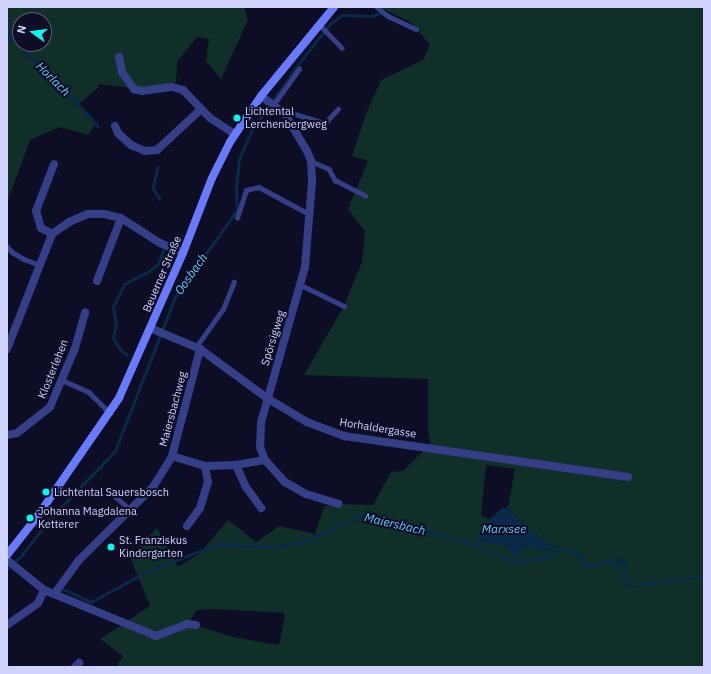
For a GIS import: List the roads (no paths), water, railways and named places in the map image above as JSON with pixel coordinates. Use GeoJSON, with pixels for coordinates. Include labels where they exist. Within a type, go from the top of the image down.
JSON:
{"type":"FeatureCollection","features":[{"type":"Feature","properties":{"kind":"main road","name":"Beuerner Straße"},"geometry":{"type":"LineString","coordinates":[[10,557],[110,413],[156,331],[183,253],[212,178],[235,134],[334,7]]}},
{"type":"Feature","properties":{"kind":"street"},"geometry":{"type":"LineString","coordinates":[[119,57],[122,72],[134,89],[142,91],[172,87],[183,90],[200,110],[235,134]]}},
{"type":"Feature","properties":{"kind":"street"},"geometry":{"type":"LineString","coordinates":[[263,97],[285,114],[311,161]]}},
{"type":"Feature","properties":{"kind":"street"},"geometry":{"type":"LineString","coordinates":[[115,126],[118,133],[131,145],[145,151],[157,150],[200,110]]}},
{"type":"Feature","properties":{"kind":"street","name":"Spörsigweg"},"geometry":{"type":"LineString","coordinates":[[265,460],[260,448],[260,422],[305,268],[311,161]]}},
{"type":"Feature","properties":{"kind":"street"},"geometry":{"type":"LineString","coordinates":[[52,234],[41,228],[36,211],[54,164]]}},
{"type":"Feature","properties":{"kind":"street"},"geometry":{"type":"LineString","coordinates":[[7,349],[52,234],[69,222],[88,214],[104,214],[121,218],[160,242],[183,253]]}},
{"type":"Feature","properties":{"kind":"street"},"geometry":{"type":"LineString","coordinates":[[97,282],[121,218]]}},
{"type":"Feature","properties":{"kind":"street","name":"Klosterlehen"},"geometry":{"type":"LineString","coordinates":[[7,435],[16,433],[50,406],[62,380],[85,312]]}},
{"type":"Feature","properties":{"kind":"street","name":"Horhaldergasse"},"geometry":{"type":"LineString","coordinates":[[156,331],[198,348],[267,398],[307,422],[344,436],[628,477]]}},
{"type":"Feature","properties":{"kind":"street","name":"Maiersbachweg"},"geometry":{"type":"LineString","coordinates":[[55,593],[79,560],[154,487],[172,456],[198,348]]}},
{"type":"Feature","properties":{"kind":"street"},"geometry":{"type":"LineString","coordinates":[[172,456],[205,466],[236,465],[265,460],[285,482],[306,494],[339,504]]}},
{"type":"Feature","properties":{"kind":"street"},"geometry":{"type":"LineString","coordinates":[[236,465],[246,487],[261,508]]}},
{"type":"Feature","properties":{"kind":"street"},"geometry":{"type":"LineString","coordinates":[[187,526],[200,508],[208,482],[205,466]]}},
{"type":"Feature","properties":{"kind":"street"},"geometry":{"type":"LineString","coordinates":[[10,557],[44,590],[55,593],[156,636],[187,624],[196,625]]}},
{"type":"Feature","properties":{"kind":"street"},"geometry":{"type":"LineString","coordinates":[[7,625],[38,603],[44,590]]}},
{"type":"Feature","properties":{"kind":"lane"},"geometry":{"type":"LineString","coordinates":[[379,9],[416,29]]}},
{"type":"Feature","properties":{"kind":"lane"},"geometry":{"type":"LineString","coordinates":[[320,24],[342,48]]}},
{"type":"Feature","properties":{"kind":"lane"},"geometry":{"type":"LineString","coordinates":[[274,104],[299,69]]}},
{"type":"Feature","properties":{"kind":"lane"},"geometry":{"type":"LineString","coordinates":[[285,114],[292,113],[324,123],[338,109]]}},
{"type":"Feature","properties":{"kind":"lane"},"geometry":{"type":"LineString","coordinates":[[311,161],[329,169],[335,180],[365,195]]}},
{"type":"Feature","properties":{"kind":"lane"},"geometry":{"type":"LineString","coordinates":[[237,218],[246,190],[259,187],[309,214]]}},
{"type":"Feature","properties":{"kind":"lane"},"geometry":{"type":"LineString","coordinates":[[7,246],[12,252],[24,259],[40,265]]}},
{"type":"Feature","properties":{"kind":"lane"},"geometry":{"type":"LineString","coordinates":[[198,348],[223,309],[234,282]]}},
{"type":"Feature","properties":{"kind":"lane"},"geometry":{"type":"LineString","coordinates":[[301,285],[344,306]]}},
{"type":"Feature","properties":{"kind":"lane"},"geometry":{"type":"LineString","coordinates":[[62,380],[89,392],[110,413]]}},
{"type":"Feature","properties":{"kind":"lane"},"geometry":{"type":"LineString","coordinates":[[109,492],[131,510]]}},
{"type":"Feature","properties":{"kind":"water","name":"Marxsee"},"geometry":{"type":"Polygon","coordinates":[[[508,507],[528,530],[555,547],[545,552],[526,545],[516,558],[507,546],[476,541],[490,519],[501,509],[508,507]]]}},
{"type":"Feature","properties":{"kind":"waterway","name":"Oosbach"},"geometry":{"type":"LineString","coordinates":[[7,569],[22,555],[50,519],[115,451],[175,297],[237,210],[236,188],[239,159],[252,130],[300,62],[330,24],[342,15],[372,16],[380,13],[382,7]]}},
{"type":"Feature","properties":{"kind":"waterway","name":"Horlach"},"geometry":{"type":"LineString","coordinates":[[7,34],[59,83],[98,126]]}},
{"type":"Feature","properties":{"kind":"waterway","name":"Horlach"},"geometry":{"type":"LineString","coordinates":[[158,167],[153,188],[160,199]]}},
{"type":"Feature","properties":{"kind":"waterway","name":"Horlach"},"geometry":{"type":"LineString","coordinates":[[127,355],[121,351],[113,338],[116,324],[113,307],[124,284],[150,271],[159,263],[163,251]]}},
{"type":"Feature","properties":{"kind":"waterway","name":"Maiersbach"},"geometry":{"type":"LineString","coordinates":[[61,588],[91,602],[146,572],[218,544],[273,547],[306,541],[360,516],[403,524],[469,543],[514,561],[547,558],[560,549],[581,554],[583,564],[597,567],[606,560],[617,565],[623,558],[625,566],[623,577],[631,586],[704,576]]}},
{"type":"Feature","properties":{"kind":"place","name":"Lichtental Lerchenbergweg"},"geometry":{"type":"Point","coordinates":[237,118]}},
{"type":"Feature","properties":{"kind":"place","name":"Lichtental Sauersbosch"},"geometry":{"type":"Point","coordinates":[46,492]}},
{"type":"Feature","properties":{"kind":"place","name":"Johanna Magdalena Ketterer"},"geometry":{"type":"Point","coordinates":[30,518]}},
{"type":"Feature","properties":{"kind":"place","name":"St. Franziskus Kindergarten"},"geometry":{"type":"Point","coordinates":[111,547]}}]}
